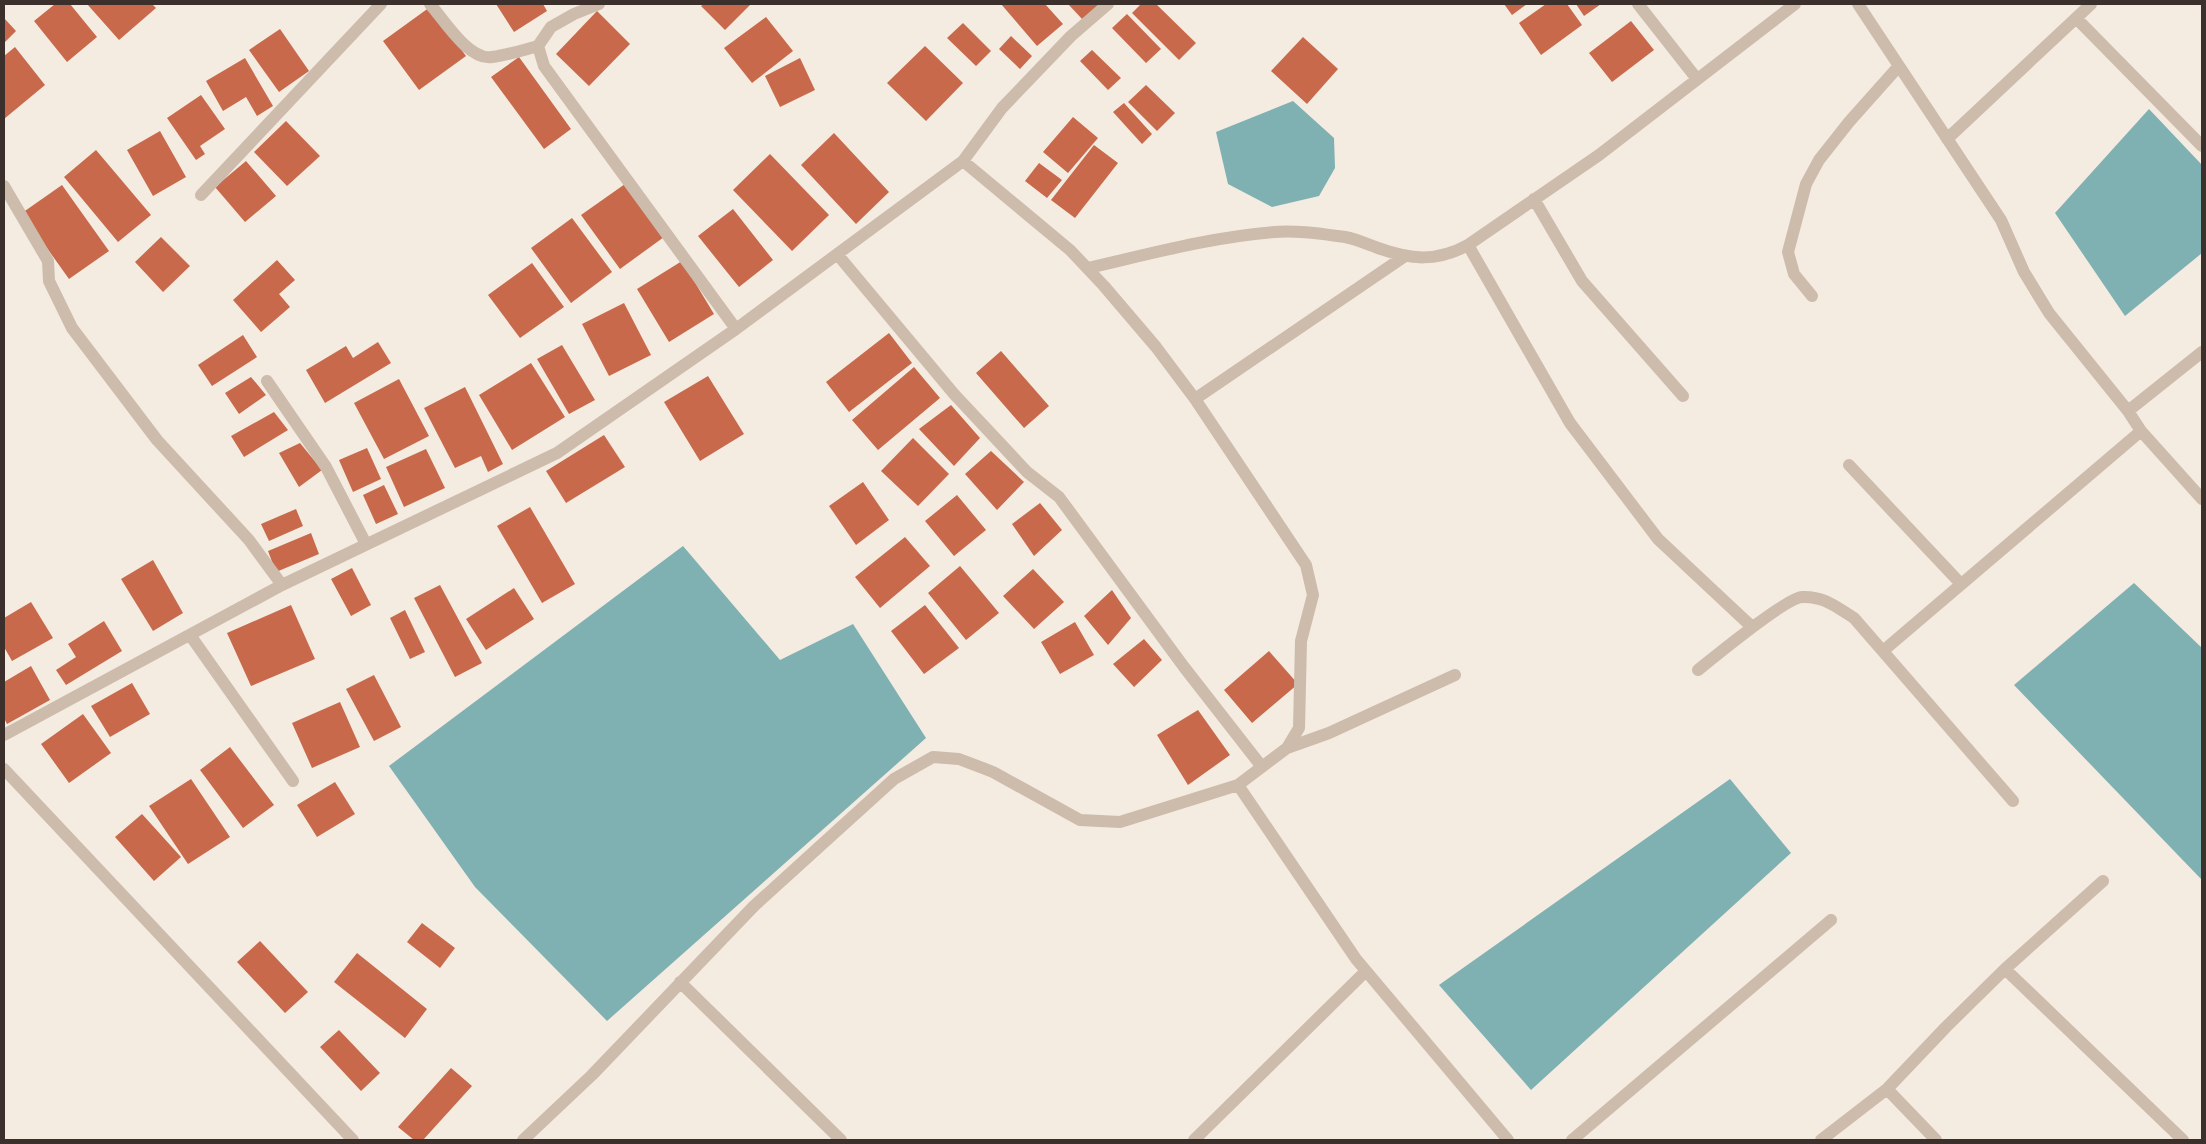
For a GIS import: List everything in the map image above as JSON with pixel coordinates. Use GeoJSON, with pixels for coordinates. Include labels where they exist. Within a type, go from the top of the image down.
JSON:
{"type":"FeatureCollection","features":[{"type":"Feature","properties":{"kind":"street"},"geometry":{"type":"LineString","coordinates":[[201,195],[381,4]]}},
{"type":"Feature","properties":{"kind":"street"},"geometry":{"type":"LineString","coordinates":[[430,4],[467,48],[477,55],[491,58],[538,46],[551,27],[574,14],[599,4]]}},
{"type":"Feature","properties":{"kind":"street"},"geometry":{"type":"LineString","coordinates":[[4,735],[282,585],[557,453],[736,329],[963,161],[1002,108],[1071,36],[1108,4]]}},
{"type":"Feature","properties":{"kind":"street"},"geometry":{"type":"LineString","coordinates":[[1638,4],[1697,79]]}},
{"type":"Feature","properties":{"kind":"street"},"geometry":{"type":"LineString","coordinates":[[1088,268],[1160,252],[1275,232],[1312,233],[1348,238],[1404,256],[1418,258],[1451,254],[1468,245],[1599,154],[1795,4]]}},
{"type":"Feature","properties":{"kind":"street"},"geometry":{"type":"LineString","coordinates":[[1858,4],[2001,220],[2024,272],[2049,313],[2128,411],[2141,431],[2202,499]]}},
{"type":"Feature","properties":{"kind":"street"},"geometry":{"type":"LineString","coordinates":[[1947,139],[2091,4]]}},
{"type":"Feature","properties":{"kind":"street"},"geometry":{"type":"LineString","coordinates":[[2076,18],[2202,146]]}},
{"type":"Feature","properties":{"kind":"street"},"geometry":{"type":"LineString","coordinates":[[538,46],[544,66],[736,329]]}},
{"type":"Feature","properties":{"kind":"street"},"geometry":{"type":"LineString","coordinates":[[1812,296],[1794,274],[1788,252],[1806,184],[1819,160],[1849,122],[1898,67]]}},
{"type":"Feature","properties":{"kind":"street"},"geometry":{"type":"LineString","coordinates":[[963,161],[1070,250],[1088,268],[1156,347],[1195,399],[1306,565],[1313,595],[1301,641],[1299,728],[1287,748]]}},
{"type":"Feature","properties":{"kind":"street"},"geometry":{"type":"LineString","coordinates":[[4,186],[48,261],[49,281],[72,328],[156,440],[249,540],[282,585]]}},
{"type":"Feature","properties":{"kind":"street"},"geometry":{"type":"LineString","coordinates":[[1534,199],[1582,281],[1683,396]]}},
{"type":"Feature","properties":{"kind":"street"},"geometry":{"type":"LineString","coordinates":[[1468,245],[1570,423],[1658,539],[1752,627]]}},
{"type":"Feature","properties":{"kind":"street"},"geometry":{"type":"LineString","coordinates":[[837,254],[954,394],[1027,472],[1059,496],[1184,667],[1262,767]]}},
{"type":"Feature","properties":{"kind":"street"},"geometry":{"type":"LineString","coordinates":[[1195,399],[1404,256]]}},
{"type":"Feature","properties":{"kind":"street"},"geometry":{"type":"LineString","coordinates":[[2128,411],[2202,352]]}},
{"type":"Feature","properties":{"kind":"street"},"geometry":{"type":"LineString","coordinates":[[267,381],[326,467],[366,544]]}},
{"type":"Feature","properties":{"kind":"street"},"geometry":{"type":"LineString","coordinates":[[1883,651],[2141,431]]}},
{"type":"Feature","properties":{"kind":"street"},"geometry":{"type":"LineString","coordinates":[[1849,465],[1961,584]]}},
{"type":"Feature","properties":{"kind":"street"},"geometry":{"type":"LineString","coordinates":[[1698,670],[1752,627],[1800,597],[1825,599],[1854,618],[2013,801]]}},
{"type":"Feature","properties":{"kind":"street"},"geometry":{"type":"LineString","coordinates":[[190,634],[293,781]]}},
{"type":"Feature","properties":{"kind":"street"},"geometry":{"type":"LineString","coordinates":[[523,1140],[592,1076],[754,906],[894,780],[934,757],[959,759],[993,772],[1080,820],[1120,822],[1238,785],[1287,748],[1329,733],[1454,675]]}},
{"type":"Feature","properties":{"kind":"street"},"geometry":{"type":"LineString","coordinates":[[4,769],[353,1140]]}},
{"type":"Feature","properties":{"kind":"street"},"geometry":{"type":"LineString","coordinates":[[1238,785],[1356,959],[1508,1140]]}},
{"type":"Feature","properties":{"kind":"street"},"geometry":{"type":"LineString","coordinates":[[1822,1140],[1887,1089],[2005,969],[2103,881]]}},
{"type":"Feature","properties":{"kind":"street"},"geometry":{"type":"LineString","coordinates":[[1572,1140],[1831,920]]}},
{"type":"Feature","properties":{"kind":"street"},"geometry":{"type":"LineString","coordinates":[[2005,969],[2179,1139]]}},
{"type":"Feature","properties":{"kind":"street"},"geometry":{"type":"LineString","coordinates":[[1194,1140],[1366,971]]}},
{"type":"Feature","properties":{"kind":"street"},"geometry":{"type":"LineString","coordinates":[[680,982],[841,1140]]}},
{"type":"Feature","properties":{"kind":"street"},"geometry":{"type":"LineString","coordinates":[[1887,1089],[1936,1140]]}},
{"type":"Feature","properties":{"kind":"water"},"geometry":{"type":"Polygon","coordinates":[[[1293,101],[1334,138],[1335,168],[1319,196],[1272,207],[1228,184],[1216,132],[1293,101]]]}},
{"type":"Feature","properties":{"kind":"water"},"geometry":{"type":"Polygon","coordinates":[[[2149,109],[2202,165],[2202,253],[2125,316],[2055,213],[2149,109]]]}},
{"type":"Feature","properties":{"kind":"water"},"geometry":{"type":"Polygon","coordinates":[[[683,546],[780,660],[853,624],[926,738],[607,1021],[475,887],[389,766],[683,546]]]}},
{"type":"Feature","properties":{"kind":"water"},"geometry":{"type":"Polygon","coordinates":[[[2134,583],[2202,648],[2202,880],[2014,685],[2134,583]]]}},
{"type":"Feature","properties":{"kind":"water"},"geometry":{"type":"Polygon","coordinates":[[[1730,779],[1791,853],[1531,1090],[1439,985],[1730,779]]]}},
{"type":"Feature","properties":{"kind":"building"},"geometry":{"type":"Polygon","coordinates":[[[55,4],[70,4],[97,37],[67,62],[34,21],[55,4]]]}},
{"type":"Feature","properties":{"kind":"building"},"geometry":{"type":"Polygon","coordinates":[[[87,4],[152,4],[156,8],[119,40],[87,4]]]}},
{"type":"Feature","properties":{"kind":"building"},"geometry":{"type":"Polygon","coordinates":[[[496,4],[543,4],[547,11],[514,32],[496,4]]]}},
{"type":"Feature","properties":{"kind":"building"},"geometry":{"type":"Polygon","coordinates":[[[704,4],[751,4],[725,30],[701,6],[704,4]]]}},
{"type":"Feature","properties":{"kind":"building"},"geometry":{"type":"Polygon","coordinates":[[[1001,4],[1045,4],[1063,24],[1037,46],[1001,4]]]}},
{"type":"Feature","properties":{"kind":"building"},"geometry":{"type":"Polygon","coordinates":[[[1068,4],[1101,4],[1083,20],[1068,4]]]}},
{"type":"Feature","properties":{"kind":"building"},"geometry":{"type":"Polygon","coordinates":[[[1141,4],[1156,4],[1196,43],[1179,60],[1132,13],[1141,4]]]}},
{"type":"Feature","properties":{"kind":"building"},"geometry":{"type":"Polygon","coordinates":[[[1504,4],[1527,4],[1512,15],[1504,4]]]}},
{"type":"Feature","properties":{"kind":"building"},"geometry":{"type":"Polygon","coordinates":[[[1546,4],[1567,4],[1582,25],[1541,55],[1519,23],[1546,4]]]}},
{"type":"Feature","properties":{"kind":"building"},"geometry":{"type":"Polygon","coordinates":[[[1576,4],[1601,4],[1584,16],[1576,4]]]}},
{"type":"Feature","properties":{"kind":"building"},"geometry":{"type":"Polygon","coordinates":[[[430,7],[466,56],[419,90],[383,41],[430,7]]]}},
{"type":"Feature","properties":{"kind":"building"},"geometry":{"type":"Polygon","coordinates":[[[597,11],[630,44],[589,86],[556,54],[597,11]]]}},
{"type":"Feature","properties":{"kind":"building"},"geometry":{"type":"Polygon","coordinates":[[[1127,14],[1161,49],[1146,63],[1112,28],[1127,14]]]}},
{"type":"Feature","properties":{"kind":"building"},"geometry":{"type":"Polygon","coordinates":[[[766,17],[793,51],[752,83],[724,48],[766,17]]]}},
{"type":"Feature","properties":{"kind":"building"},"geometry":{"type":"Polygon","coordinates":[[[4,18],[16,31],[4,43],[4,18]]]}},
{"type":"Feature","properties":{"kind":"building"},"geometry":{"type":"Polygon","coordinates":[[[1631,21],[1654,50],[1612,82],[1589,53],[1631,21]]]}},
{"type":"Feature","properties":{"kind":"building"},"geometry":{"type":"Polygon","coordinates":[[[963,23],[991,51],[976,66],[947,38],[963,23]]]}},
{"type":"Feature","properties":{"kind":"building"},"geometry":{"type":"Polygon","coordinates":[[[280,29],[309,71],[279,92],[249,50],[280,29]]]}},
{"type":"Feature","properties":{"kind":"building"},"geometry":{"type":"Polygon","coordinates":[[[1011,36],[1032,56],[1020,69],[999,49],[1011,36]]]}},
{"type":"Feature","properties":{"kind":"building"},"geometry":{"type":"Polygon","coordinates":[[[1303,37],[1338,69],[1307,104],[1271,71],[1303,37]]]}},
{"type":"Feature","properties":{"kind":"building"},"geometry":{"type":"Polygon","coordinates":[[[925,46],[963,83],[926,121],[887,83],[925,46]]]}},
{"type":"Feature","properties":{"kind":"building"},"geometry":{"type":"Polygon","coordinates":[[[15,47],[45,85],[4,119],[4,56],[15,47]]]}},
{"type":"Feature","properties":{"kind":"building"},"geometry":{"type":"Polygon","coordinates":[[[1092,50],[1121,78],[1108,90],[1080,61],[1092,50]]]}},
{"type":"Feature","properties":{"kind":"building"},"geometry":{"type":"Polygon","coordinates":[[[519,57],[571,129],[544,149],[491,77],[519,57]]]}},
{"type":"Feature","properties":{"kind":"building"},"geometry":{"type":"Polygon","coordinates":[[[245,58],[273,106],[257,116],[246,97],[223,111],[206,81],[245,58]]]}},
{"type":"Feature","properties":{"kind":"building"},"geometry":{"type":"Polygon","coordinates":[[[800,58],[815,90],[780,107],[765,76],[800,58]]]}},
{"type":"Feature","properties":{"kind":"building"},"geometry":{"type":"Polygon","coordinates":[[[1146,85],[1175,113],[1157,131],[1128,102],[1146,85]]]}},
{"type":"Feature","properties":{"kind":"building"},"geometry":{"type":"Polygon","coordinates":[[[201,95],[225,129],[200,146],[205,154],[196,160],[167,118],[201,95]]]}},
{"type":"Feature","properties":{"kind":"building"},"geometry":{"type":"Polygon","coordinates":[[[1124,103],[1152,134],[1142,144],[1113,112],[1124,103]]]}},
{"type":"Feature","properties":{"kind":"building"},"geometry":{"type":"Polygon","coordinates":[[[1073,117],[1098,138],[1068,173],[1043,152],[1073,117]]]}},
{"type":"Feature","properties":{"kind":"building"},"geometry":{"type":"Polygon","coordinates":[[[286,121],[320,156],[287,186],[254,152],[286,121]]]}},
{"type":"Feature","properties":{"kind":"building"},"geometry":{"type":"Polygon","coordinates":[[[160,131],[186,177],[153,196],[127,150],[160,131]]]}},
{"type":"Feature","properties":{"kind":"building"},"geometry":{"type":"Polygon","coordinates":[[[834,133],[889,192],[856,224],[801,165],[834,133]]]}},
{"type":"Feature","properties":{"kind":"building"},"geometry":{"type":"Polygon","coordinates":[[[1094,145],[1118,163],[1075,218],[1051,200],[1094,145]]]}},
{"type":"Feature","properties":{"kind":"building"},"geometry":{"type":"Polygon","coordinates":[[[96,150],[151,215],[118,242],[64,177],[96,150]]]}},
{"type":"Feature","properties":{"kind":"building"},"geometry":{"type":"Polygon","coordinates":[[[770,154],[829,215],[792,251],[733,190],[770,154]]]}},
{"type":"Feature","properties":{"kind":"building"},"geometry":{"type":"Polygon","coordinates":[[[246,161],[276,196],[245,222],[215,187],[246,161]]]}},
{"type":"Feature","properties":{"kind":"building"},"geometry":{"type":"Polygon","coordinates":[[[1039,163],[1062,180],[1047,198],[1025,181],[1039,163]]]}},
{"type":"Feature","properties":{"kind":"building"},"geometry":{"type":"Polygon","coordinates":[[[625,184],[664,237],[620,269],[581,215],[625,184]]]}},
{"type":"Feature","properties":{"kind":"building"},"geometry":{"type":"Polygon","coordinates":[[[62,185],[109,251],[69,279],[22,213],[62,185]]]}},
{"type":"Feature","properties":{"kind":"building"},"geometry":{"type":"Polygon","coordinates":[[[733,209],[773,260],[739,287],[698,236],[733,209]]]}},
{"type":"Feature","properties":{"kind":"building"},"geometry":{"type":"Polygon","coordinates":[[[572,218],[612,272],[571,303],[531,248],[572,218]]]}},
{"type":"Feature","properties":{"kind":"building"},"geometry":{"type":"Polygon","coordinates":[[[161,237],[190,266],[163,292],[135,262],[161,237]]]}},
{"type":"Feature","properties":{"kind":"building"},"geometry":{"type":"Polygon","coordinates":[[[277,260],[295,280],[279,294],[290,307],[261,332],[233,300],[277,260]]]}},
{"type":"Feature","properties":{"kind":"building"},"geometry":{"type":"Polygon","coordinates":[[[682,261],[714,314],[669,342],[637,289],[682,261]]]}},
{"type":"Feature","properties":{"kind":"building"},"geometry":{"type":"Polygon","coordinates":[[[532,263],[564,307],[520,338],[488,295],[532,263]]]}},
{"type":"Feature","properties":{"kind":"building"},"geometry":{"type":"Polygon","coordinates":[[[624,303],[651,355],[609,376],[582,324],[624,303]]]}},
{"type":"Feature","properties":{"kind":"building"},"geometry":{"type":"Polygon","coordinates":[[[889,333],[912,363],[849,412],[826,382],[889,333]]]}},
{"type":"Feature","properties":{"kind":"building"},"geometry":{"type":"Polygon","coordinates":[[[243,335],[257,357],[212,386],[198,365],[243,335]]]}},
{"type":"Feature","properties":{"kind":"building"},"geometry":{"type":"Polygon","coordinates":[[[378,342],[391,363],[325,403],[306,370],[346,346],[353,358],[378,342]]]}},
{"type":"Feature","properties":{"kind":"building"},"geometry":{"type":"Polygon","coordinates":[[[562,345],[595,400],[569,414],[537,359],[562,345]]]}},
{"type":"Feature","properties":{"kind":"building"},"geometry":{"type":"Polygon","coordinates":[[[1001,351],[1049,406],[1024,428],[976,373],[1001,351]]]}},
{"type":"Feature","properties":{"kind":"building"},"geometry":{"type":"Polygon","coordinates":[[[531,363],[565,417],[512,450],[479,395],[531,363]]]}},
{"type":"Feature","properties":{"kind":"building"},"geometry":{"type":"Polygon","coordinates":[[[914,367],[940,398],[878,450],[852,420],[914,367]]]}},
{"type":"Feature","properties":{"kind":"building"},"geometry":{"type":"Polygon","coordinates":[[[708,376],[744,434],[700,461],[664,402],[708,376]]]}},
{"type":"Feature","properties":{"kind":"building"},"geometry":{"type":"Polygon","coordinates":[[[251,377],[266,395],[239,414],[225,393],[251,377]]]}},
{"type":"Feature","properties":{"kind":"building"},"geometry":{"type":"Polygon","coordinates":[[[399,379],[429,436],[384,459],[354,403],[399,379]]]}},
{"type":"Feature","properties":{"kind":"building"},"geometry":{"type":"Polygon","coordinates":[[[465,387],[503,464],[488,472],[481,456],[455,468],[424,408],[465,387]]]}},
{"type":"Feature","properties":{"kind":"building"},"geometry":{"type":"Polygon","coordinates":[[[951,405],[980,438],[954,466],[919,429],[951,405]]]}},
{"type":"Feature","properties":{"kind":"building"},"geometry":{"type":"Polygon","coordinates":[[[274,412],[288,430],[244,457],[231,436],[274,412]]]}},
{"type":"Feature","properties":{"kind":"building"},"geometry":{"type":"Polygon","coordinates":[[[604,435],[625,467],[566,503],[546,471],[604,435]]]}},
{"type":"Feature","properties":{"kind":"building"},"geometry":{"type":"Polygon","coordinates":[[[913,438],[949,474],[918,506],[881,471],[913,438]]]}},
{"type":"Feature","properties":{"kind":"building"},"geometry":{"type":"Polygon","coordinates":[[[300,443],[322,470],[299,487],[279,453],[300,443]]]}},
{"type":"Feature","properties":{"kind":"building"},"geometry":{"type":"Polygon","coordinates":[[[367,448],[381,479],[353,492],[339,460],[367,448]]]}},
{"type":"Feature","properties":{"kind":"building"},"geometry":{"type":"Polygon","coordinates":[[[426,449],[445,488],[404,507],[386,467],[426,449]]]}},
{"type":"Feature","properties":{"kind":"building"},"geometry":{"type":"Polygon","coordinates":[[[991,451],[1024,482],[997,510],[965,474],[991,451]]]}},
{"type":"Feature","properties":{"kind":"building"},"geometry":{"type":"Polygon","coordinates":[[[863,482],[889,520],[856,545],[829,506],[863,482]]]}},
{"type":"Feature","properties":{"kind":"building"},"geometry":{"type":"Polygon","coordinates":[[[384,485],[398,514],[376,524],[363,495],[384,485]]]}},
{"type":"Feature","properties":{"kind":"building"},"geometry":{"type":"Polygon","coordinates":[[[957,495],[986,530],[954,556],[925,521],[957,495]]]}},
{"type":"Feature","properties":{"kind":"building"},"geometry":{"type":"Polygon","coordinates":[[[1040,503],[1062,530],[1034,556],[1012,524],[1040,503]]]}},
{"type":"Feature","properties":{"kind":"building"},"geometry":{"type":"Polygon","coordinates":[[[530,507],[575,584],[542,603],[497,526],[530,507]]]}},
{"type":"Feature","properties":{"kind":"building"},"geometry":{"type":"Polygon","coordinates":[[[296,509],[303,526],[269,541],[261,524],[296,509]]]}},
{"type":"Feature","properties":{"kind":"building"},"geometry":{"type":"Polygon","coordinates":[[[311,533],[319,554],[276,572],[268,551],[311,533]]]}},
{"type":"Feature","properties":{"kind":"building"},"geometry":{"type":"Polygon","coordinates":[[[905,537],[930,566],[880,608],[855,577],[905,537]]]}},
{"type":"Feature","properties":{"kind":"building"},"geometry":{"type":"Polygon","coordinates":[[[153,560],[183,613],[153,631],[121,579],[153,560]]]}},
{"type":"Feature","properties":{"kind":"building"},"geometry":{"type":"Polygon","coordinates":[[[960,566],[999,613],[966,640],[928,593],[960,566]]]}},
{"type":"Feature","properties":{"kind":"building"},"geometry":{"type":"Polygon","coordinates":[[[352,568],[371,605],[351,616],[331,579],[352,568]]]}},
{"type":"Feature","properties":{"kind":"building"},"geometry":{"type":"Polygon","coordinates":[[[1033,569],[1064,602],[1034,629],[1003,596],[1033,569]]]}},
{"type":"Feature","properties":{"kind":"building"},"geometry":{"type":"Polygon","coordinates":[[[440,585],[482,663],[455,677],[414,598],[440,585]]]}},
{"type":"Feature","properties":{"kind":"building"},"geometry":{"type":"Polygon","coordinates":[[[514,588],[534,619],[486,650],[466,619],[514,588]]]}},
{"type":"Feature","properties":{"kind":"building"},"geometry":{"type":"Polygon","coordinates":[[[1112,590],[1131,618],[1108,645],[1084,616],[1112,590]]]}},
{"type":"Feature","properties":{"kind":"building"},"geometry":{"type":"Polygon","coordinates":[[[31,602],[53,638],[12,661],[4,647],[4,618],[31,602]]]}},
{"type":"Feature","properties":{"kind":"building"},"geometry":{"type":"Polygon","coordinates":[[[291,605],[315,659],[251,686],[227,633],[291,605]]]}},
{"type":"Feature","properties":{"kind":"building"},"geometry":{"type":"Polygon","coordinates":[[[925,605],[959,648],[924,674],[891,631],[925,605]]]}},
{"type":"Feature","properties":{"kind":"building"},"geometry":{"type":"Polygon","coordinates":[[[405,610],[425,652],[410,659],[390,618],[405,610]]]}},
{"type":"Feature","properties":{"kind":"building"},"geometry":{"type":"Polygon","coordinates":[[[104,621],[122,651],[66,685],[56,670],[76,657],[68,644],[104,621]]]}},
{"type":"Feature","properties":{"kind":"building"},"geometry":{"type":"Polygon","coordinates":[[[1075,622],[1094,655],[1060,674],[1041,642],[1075,622]]]}},
{"type":"Feature","properties":{"kind":"building"},"geometry":{"type":"Polygon","coordinates":[[[1144,639],[1162,660],[1134,687],[1113,664],[1144,639]]]}},
{"type":"Feature","properties":{"kind":"building"},"geometry":{"type":"Polygon","coordinates":[[[1269,651],[1298,684],[1252,723],[1224,690],[1269,651]]]}},
{"type":"Feature","properties":{"kind":"building"},"geometry":{"type":"Polygon","coordinates":[[[31,666],[50,700],[7,724],[4,718],[4,682],[31,666]]]}},
{"type":"Feature","properties":{"kind":"building"},"geometry":{"type":"Polygon","coordinates":[[[374,675],[401,727],[374,741],[346,689],[374,675]]]}},
{"type":"Feature","properties":{"kind":"building"},"geometry":{"type":"Polygon","coordinates":[[[132,683],[150,714],[110,737],[91,706],[132,683]]]}},
{"type":"Feature","properties":{"kind":"building"},"geometry":{"type":"Polygon","coordinates":[[[340,702],[360,747],[312,768],[292,723],[340,702]]]}},
{"type":"Feature","properties":{"kind":"building"},"geometry":{"type":"Polygon","coordinates":[[[1198,710],[1230,755],[1188,785],[1157,735],[1198,710]]]}},
{"type":"Feature","properties":{"kind":"building"},"geometry":{"type":"Polygon","coordinates":[[[83,714],[111,753],[69,783],[41,744],[83,714]]]}},
{"type":"Feature","properties":{"kind":"building"},"geometry":{"type":"Polygon","coordinates":[[[230,747],[274,805],[243,828],[200,770],[230,747]]]}},
{"type":"Feature","properties":{"kind":"building"},"geometry":{"type":"Polygon","coordinates":[[[191,779],[230,837],[188,864],[149,806],[191,779]]]}},
{"type":"Feature","properties":{"kind":"building"},"geometry":{"type":"Polygon","coordinates":[[[335,782],[355,814],[317,837],[297,805],[335,782]]]}},
{"type":"Feature","properties":{"kind":"building"},"geometry":{"type":"Polygon","coordinates":[[[142,814],[181,857],[154,881],[115,837],[142,814]]]}},
{"type":"Feature","properties":{"kind":"building"},"geometry":{"type":"Polygon","coordinates":[[[422,923],[455,948],[440,968],[407,942],[422,923]]]}},
{"type":"Feature","properties":{"kind":"building"},"geometry":{"type":"Polygon","coordinates":[[[260,941],[308,992],[285,1013],[237,962],[260,941]]]}},
{"type":"Feature","properties":{"kind":"building"},"geometry":{"type":"Polygon","coordinates":[[[357,953],[427,1009],[405,1038],[334,982],[357,953]]]}},
{"type":"Feature","properties":{"kind":"building"},"geometry":{"type":"Polygon","coordinates":[[[339,1030],[380,1073],[361,1091],[320,1047],[339,1030]]]}},
{"type":"Feature","properties":{"kind":"building"},"geometry":{"type":"Polygon","coordinates":[[[451,1068],[472,1086],[423,1140],[414,1140],[398,1127],[451,1068]]]}}]}
